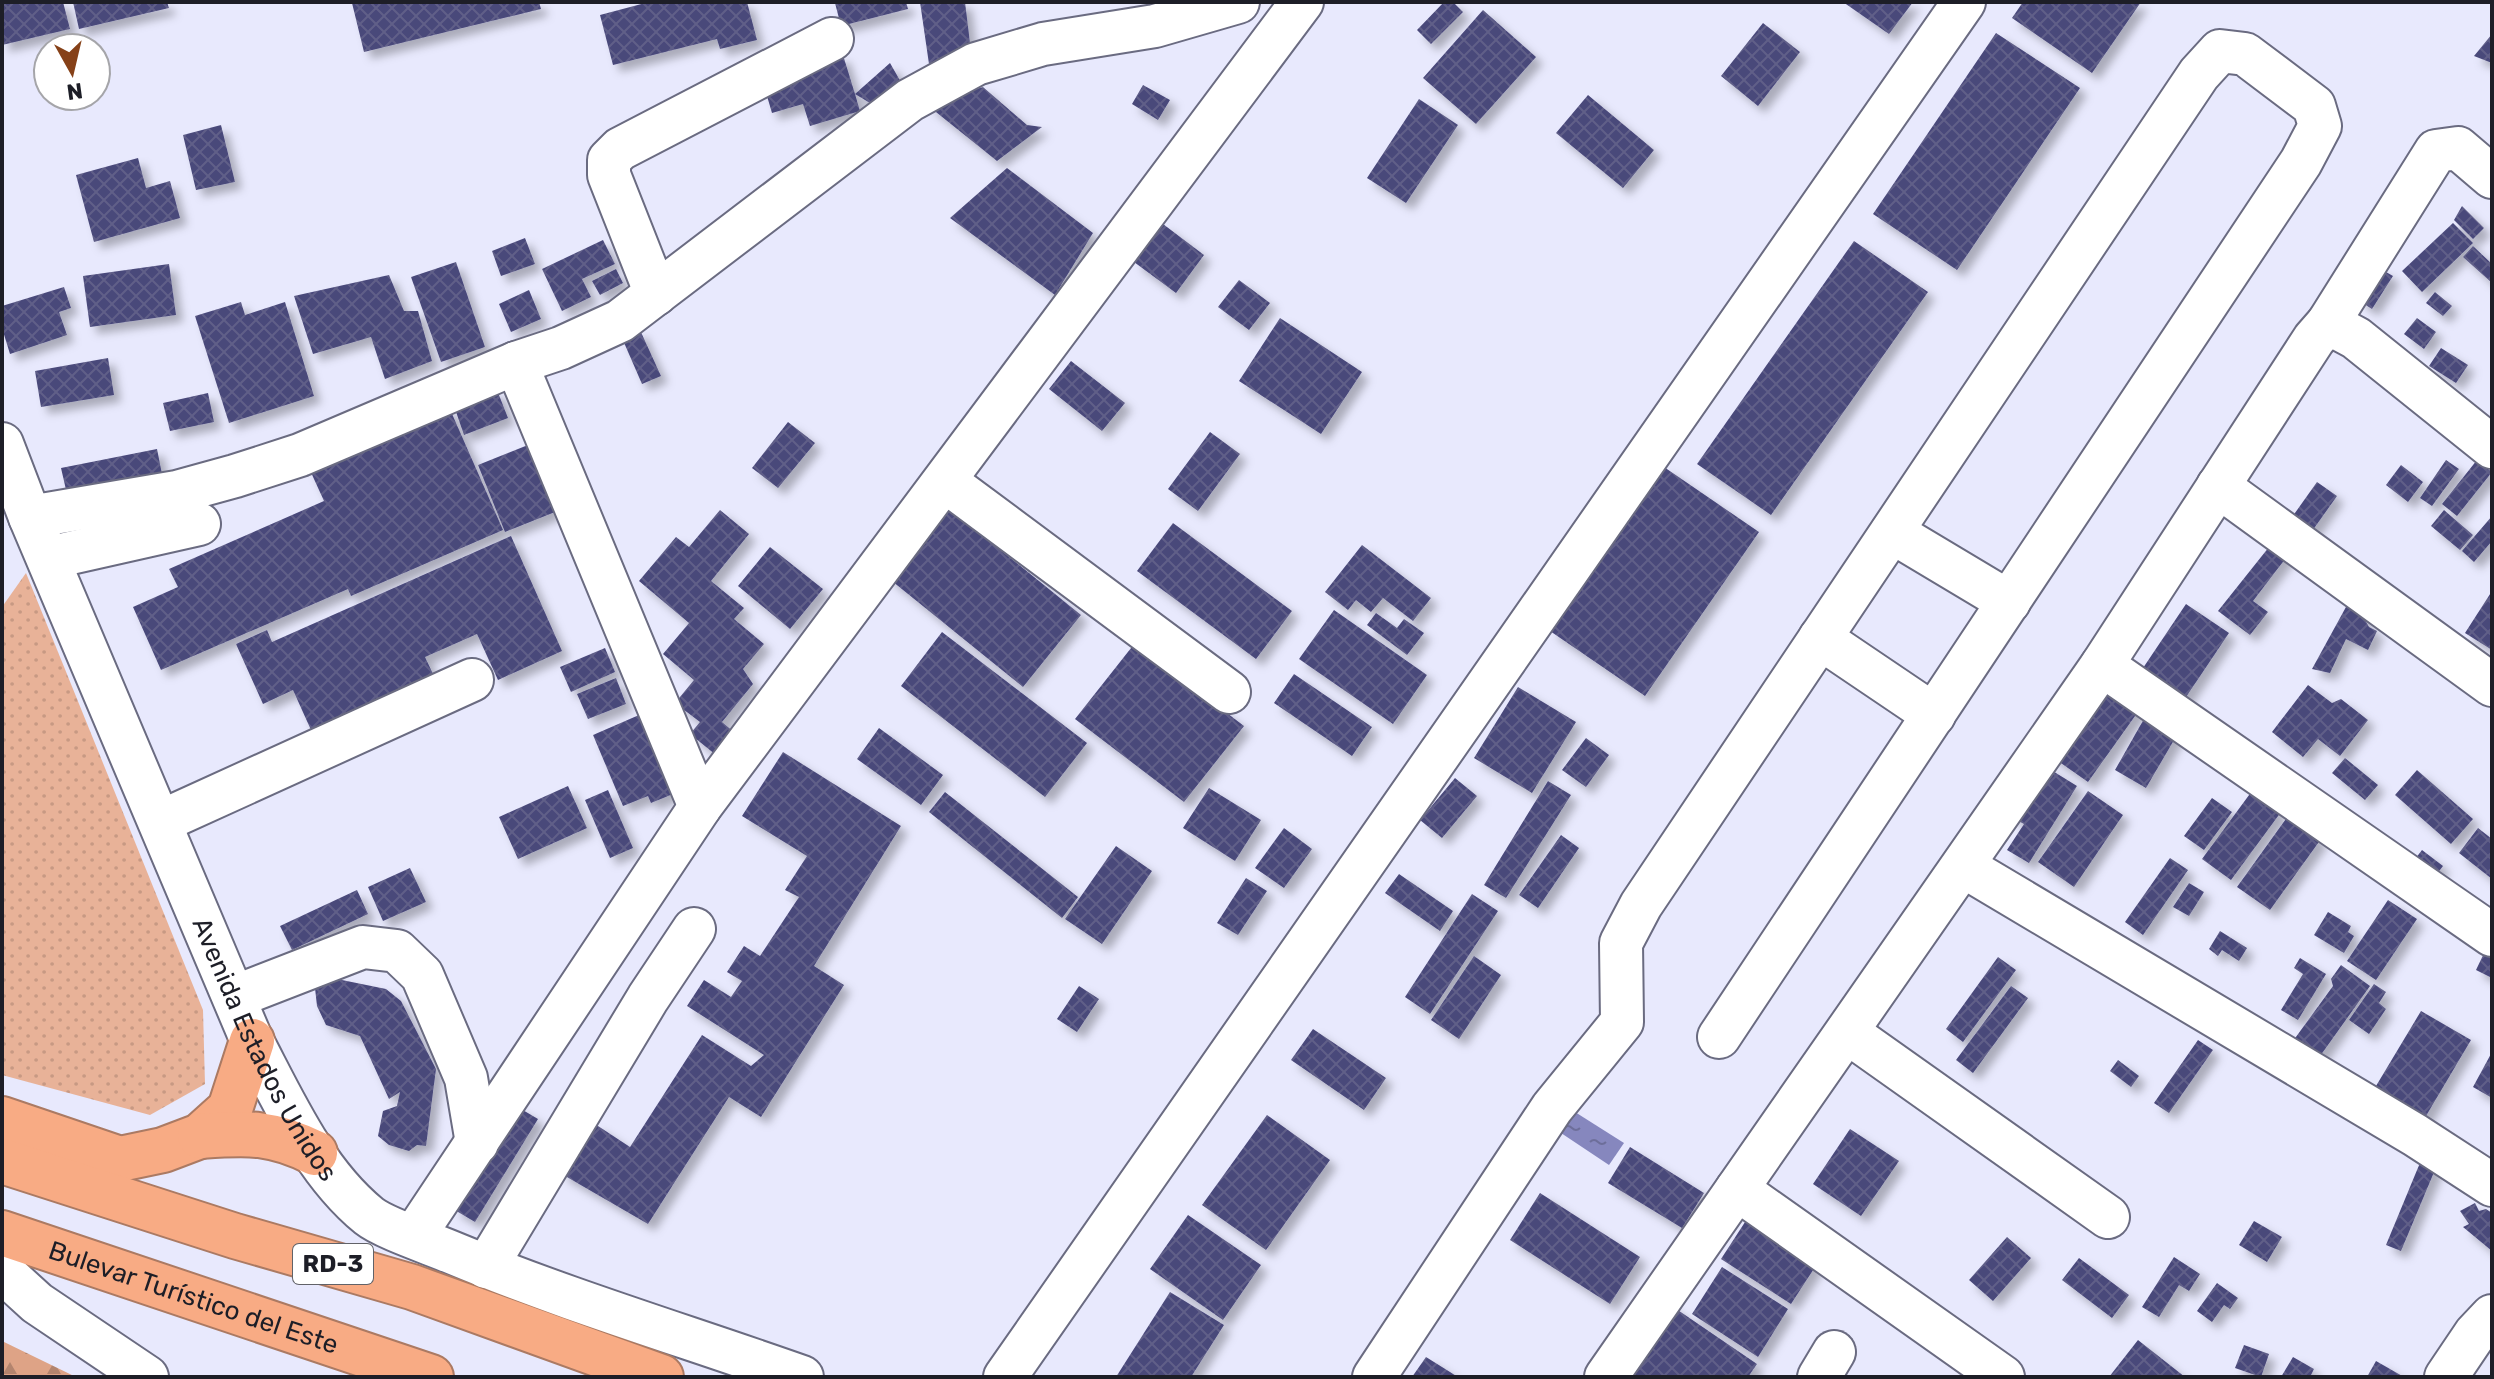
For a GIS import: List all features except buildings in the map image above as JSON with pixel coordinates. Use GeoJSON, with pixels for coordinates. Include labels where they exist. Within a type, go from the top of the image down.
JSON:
{"type":"FeatureCollection","features":[{"type":"Feature","properties":{"kind":"highway"},"geometry":{"type":"LineString","coordinates":[[200,1136],[230,1109],[252,1041]]}},
{"type":"Feature","properties":{"kind":"highway"},"geometry":{"type":"LineString","coordinates":[[2,1119],[120,1159],[163,1150],[200,1136],[261,1134],[288,1140],[315,1153]]}},
{"type":"Feature","properties":{"kind":"highway","name":"RD-3"},"geometry":{"type":"LineString","coordinates":[[2,1161],[235,1236],[412,1287],[661,1377]]}},
{"type":"Feature","properties":{"kind":"highway","name":"Bulevar Turístico del Este"},"geometry":{"type":"LineString","coordinates":[[2,1233],[431,1377]]}},
{"type":"Feature","properties":{"kind":"street"},"geometry":{"type":"LineString","coordinates":[[30,517],[177,492],[235,476],[300,455],[516,363],[561,348],[620,321],[910,100],[976,64],[1043,44],[1155,26],[1238,2]]}},
{"type":"Feature","properties":{"kind":"street"},"geometry":{"type":"LineString","coordinates":[[414,1236],[700,807],[1302,2]]}},
{"type":"Feature","properties":{"kind":"street"},"geometry":{"type":"LineString","coordinates":[[1005,1377],[1964,2]]}},
{"type":"Feature","properties":{"kind":"street"},"geometry":{"type":"LineString","coordinates":[[656,294],[609,175],[609,160],[620,149],[832,39]]}},
{"type":"Feature","properties":{"kind":"street"},"geometry":{"type":"LineString","coordinates":[[1374,1377],[1552,1108],[1622,1022],[1621,943],[1641,905],[2199,74],[2220,51],[2245,54],[2314,106],[2320,126],[2301,162],[1719,1037]]}},
{"type":"Feature","properties":{"kind":"street"},"geometry":{"type":"LineString","coordinates":[[1606,1377],[2102,665],[2314,339],[2328,323],[2436,151],[2458,148],[2492,177]]}},
{"type":"Feature","properties":{"kind":"street"},"geometry":{"type":"LineString","coordinates":[[2328,323],[2356,338],[2492,447]]}},
{"type":"Feature","properties":{"kind":"street"},"geometry":{"type":"LineString","coordinates":[[516,363],[700,807]]}},
{"type":"Feature","properties":{"kind":"street","name":"Avenida Estados Unidos"},"geometry":{"type":"LineString","coordinates":[[2,444],[252,1041],[282,1099],[338,1187],[372,1219],[486,1267],[802,1377]]}},
{"type":"Feature","properties":{"kind":"street"},"geometry":{"type":"LineString","coordinates":[[945,481],[1229,692]]}},
{"type":"Feature","properties":{"kind":"street"},"geometry":{"type":"LineString","coordinates":[[2218,486],[2492,685]]}},
{"type":"Feature","properties":{"kind":"street"},"geometry":{"type":"LineString","coordinates":[[48,558],[199,524]]}},
{"type":"Feature","properties":{"kind":"street"},"geometry":{"type":"LineString","coordinates":[[1892,532],[2009,602]]}},
{"type":"Feature","properties":{"kind":"street"},"geometry":{"type":"LineString","coordinates":[[1820,638],[1934,715]]}},
{"type":"Feature","properties":{"kind":"street"},"geometry":{"type":"LineString","coordinates":[[2102,665],[2492,935]]}},
{"type":"Feature","properties":{"kind":"street"},"geometry":{"type":"LineString","coordinates":[[160,822],[472,680]]}},
{"type":"Feature","properties":{"kind":"street"},"geometry":{"type":"LineString","coordinates":[[1963,866],[2415,1135],[2492,1185]]}},
{"type":"Feature","properties":{"kind":"street"},"geometry":{"type":"LineString","coordinates":[[486,1267],[648,998],[694,929]]}},
{"type":"Feature","properties":{"kind":"street"},"geometry":{"type":"LineString","coordinates":[[234,997],[363,947],[397,951],[422,975],[466,1078],[477,1143]]}},
{"type":"Feature","properties":{"kind":"street"},"geometry":{"type":"LineString","coordinates":[[1847,1032],[2108,1217]]}},
{"type":"Feature","properties":{"kind":"street"},"geometry":{"type":"LineString","coordinates":[[1737,1189],[2003,1377]]}},
{"type":"Feature","properties":{"kind":"street"},"geometry":{"type":"LineString","coordinates":[[2,1271],[37,1303],[147,1377]]}},
{"type":"Feature","properties":{"kind":"street"},"geometry":{"type":"LineString","coordinates":[[2446,1377],[2475,1334],[2492,1316]]}},
{"type":"Feature","properties":{"kind":"shaded area"},"geometry":{"type":"Polygon","coordinates":[[[26,573],[203,1010],[205,1084],[150,1115],[2,1075],[2,607],[26,573]]]}},
{"type":"Feature","properties":{"kind":"green space"},"geometry":{"type":"Polygon","coordinates":[[[2,1341],[76,1377],[2,1377],[2,1341]]]}},
{"type":"Feature","properties":{"kind":"water"},"geometry":{"type":"Polygon","coordinates":[[[1575,1112],[1624,1143],[1609,1165],[1561,1133],[1575,1112]]]}}]}
